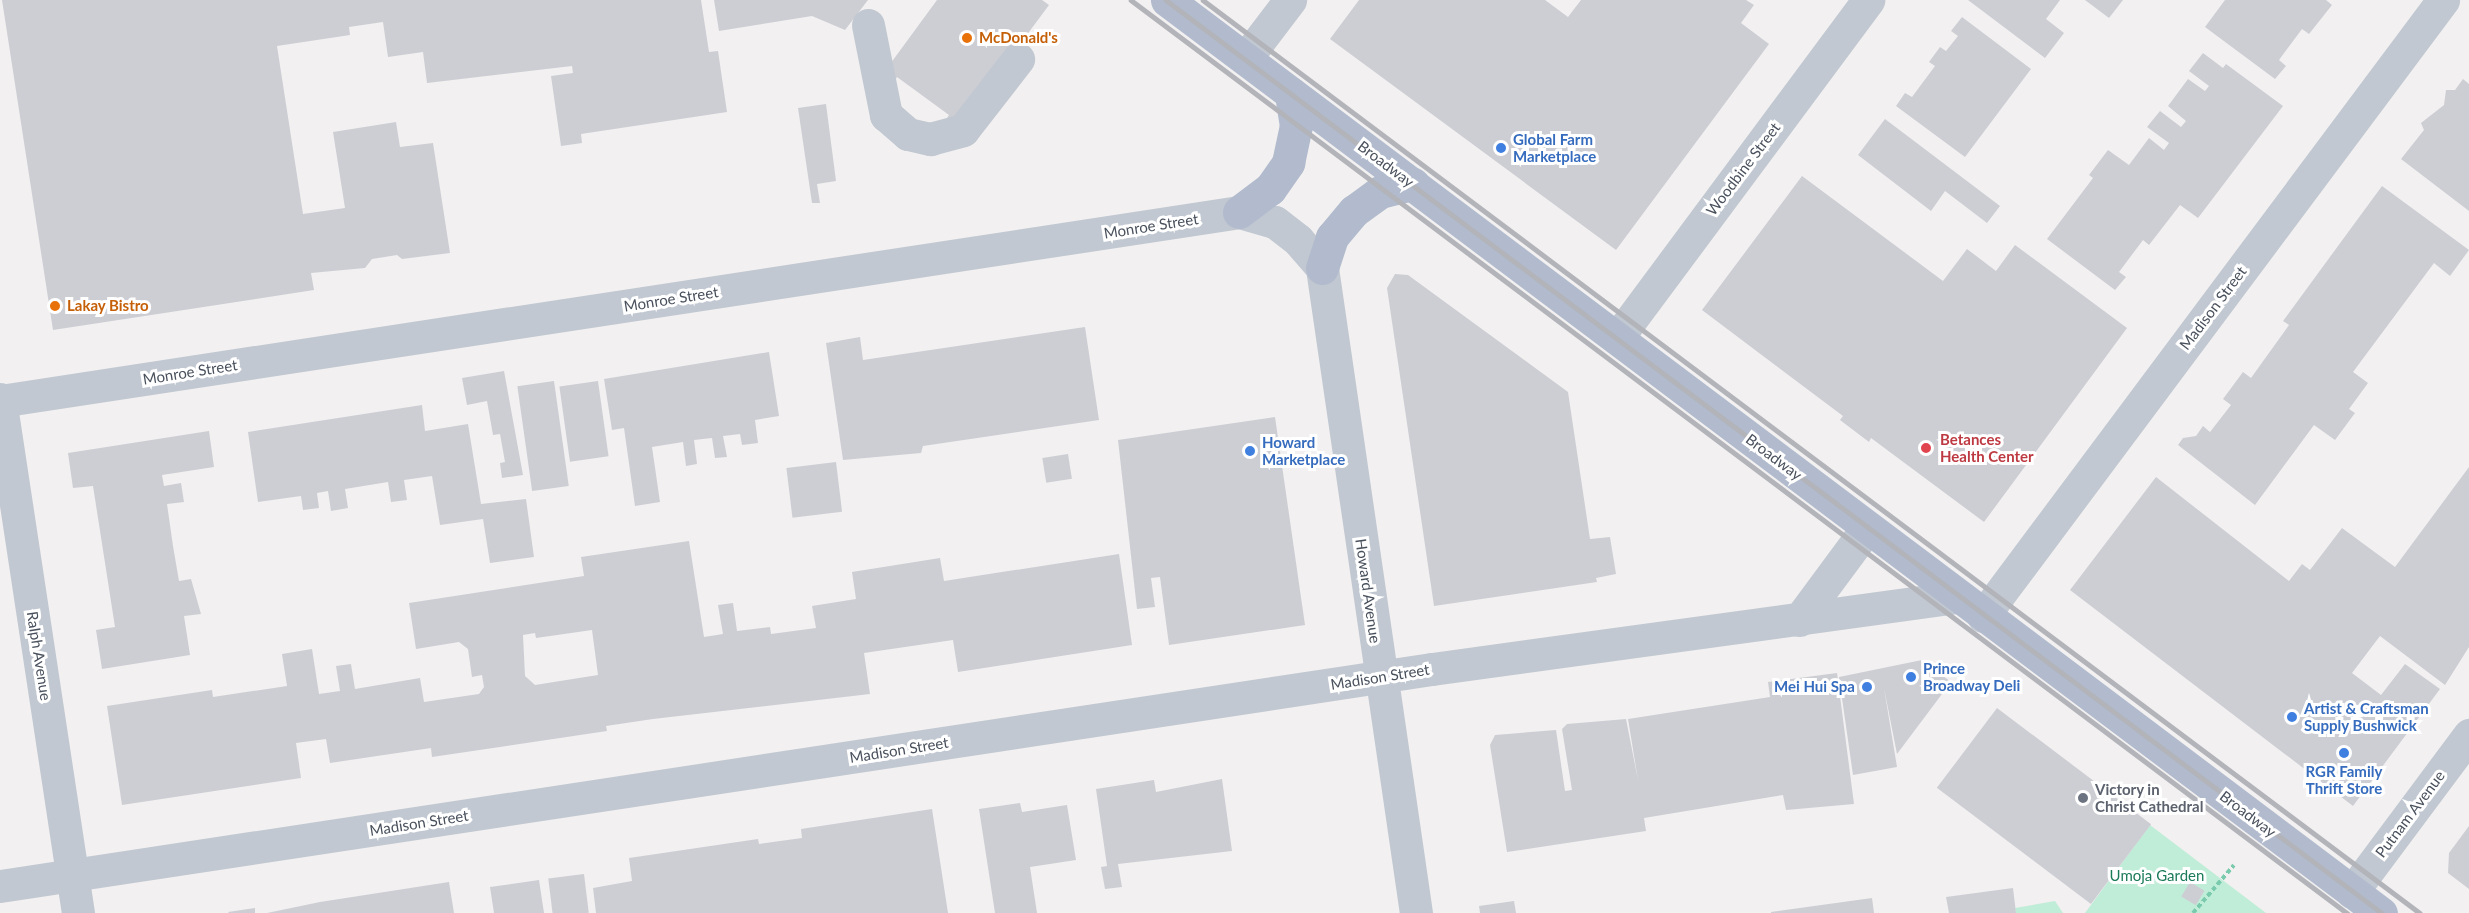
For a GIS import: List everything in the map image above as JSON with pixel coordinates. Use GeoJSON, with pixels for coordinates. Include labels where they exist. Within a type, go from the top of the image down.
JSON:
{"type":"FeatureCollection","features":[{"type":"Feature","properties":{"kind":"main road","name":"Broadway"},"geometry":{"type":"LineString","coordinates":[[1167,0],[1618,337],[1957,597],[2381,913]]}},
{"type":"Feature","properties":{"kind":"main road"},"geometry":{"type":"LineString","coordinates":[[1239,213],[1270,189],[1288,163],[1296,126],[1291,93]]}},
{"type":"Feature","properties":{"kind":"main road"},"geometry":{"type":"LineString","coordinates":[[1322,268],[1332,237],[1354,211],[1380,192],[1413,184]]}},
{"type":"Feature","properties":{"kind":"street"},"geometry":{"type":"LineString","coordinates":[[1246,58],[1290,0]]}},
{"type":"Feature","properties":{"kind":"street","name":"Woodbine Street"},"geometry":{"type":"LineString","coordinates":[[1618,337],[1868,0]]}},
{"type":"Feature","properties":{"kind":"street","name":"Madison Street"},"geometry":{"type":"LineString","coordinates":[[1983,616],[2444,0]]}},
{"type":"Feature","properties":{"kind":"street"},"geometry":{"type":"LineString","coordinates":[[868,26],[886,115],[908,134],[930,139],[963,130],[1018,59]]}},
{"type":"Feature","properties":{"kind":"street","name":"Monroe Street"},"geometry":{"type":"LineString","coordinates":[[0,400],[1239,213],[1275,222],[1299,240],[1322,268]]}},
{"type":"Feature","properties":{"kind":"street","name":"Howard Avenue"},"geometry":{"type":"LineString","coordinates":[[1322,268],[1416,913]]}},
{"type":"Feature","properties":{"kind":"street","name":"Ralph Avenue"},"geometry":{"type":"LineString","coordinates":[[0,400],[78,913]]}},
{"type":"Feature","properties":{"kind":"street"},"geometry":{"type":"LineString","coordinates":[[1799,620],[1867,528]]}},
{"type":"Feature","properties":{"kind":"street","name":"Madison Street"},"geometry":{"type":"LineString","coordinates":[[0,886],[1381,678],[1957,597]]}},
{"type":"Feature","properties":{"kind":"street","name":"Putnam Avenue"},"geometry":{"type":"LineString","coordinates":[[2352,892],[2469,735]]}},
{"type":"Feature","properties":{"kind":"path"},"geometry":{"type":"LineString","coordinates":[[2193,913],[2234,865]]}},
{"type":"Feature","properties":{"kind":"green space","name":"Umoja Garden"},"geometry":{"type":"Polygon","coordinates":[[[2150,825],[2266,913],[2085,913],[2150,825]]]}},
{"type":"Feature","properties":{"kind":"green space"},"geometry":{"type":"Polygon","coordinates":[[[2055,901],[2063,913],[2016,913],[2015,908],[2055,901]]]}},
{"type":"Feature","properties":{"kind":"building"},"geometry":{"type":"Polygon","coordinates":[[[2,0],[701,0],[709,52],[718,51],[727,112],[581,134],[582,143],[561,146],[551,76],[573,73],[572,66],[427,83],[423,52],[388,57],[383,22],[349,27],[350,35],[277,46],[303,214],[345,208],[333,132],[396,122],[400,147],[433,143],[450,253],[402,259],[397,255],[372,259],[365,268],[311,273],[314,290],[53,330],[2,0]]]}},
{"type":"Feature","properties":{"kind":"building"},"geometry":{"type":"Polygon","coordinates":[[[714,0],[868,0],[845,30],[812,16],[719,31],[714,0]]]}},
{"type":"Feature","properties":{"kind":"building","name":"McDonald's"},"geometry":{"type":"Polygon","coordinates":[[[937,0],[1042,0],[1049,5],[957,129],[945,121],[949,115],[897,77],[894,82],[885,71],[937,0]]]}},
{"type":"Feature","properties":{"kind":"building"},"geometry":{"type":"Polygon","coordinates":[[[1359,0],[1545,0],[1568,17],[1581,0],[1746,0],[1754,5],[1741,23],[1769,44],[1616,250],[1330,39],[1359,0]]]}},
{"type":"Feature","properties":{"kind":"building"},"geometry":{"type":"Polygon","coordinates":[[[1968,0],[2060,0],[2046,19],[2064,33],[2045,58],[1968,0]]]}},
{"type":"Feature","properties":{"kind":"building"},"geometry":{"type":"Polygon","coordinates":[[[2085,0],[2123,0],[2109,18],[2085,0]]]}},
{"type":"Feature","properties":{"kind":"building"},"geometry":{"type":"Polygon","coordinates":[[[2225,0],[2326,0],[2332,5],[2309,34],[2302,29],[2279,60],[2286,66],[2275,79],[2205,27],[2225,0]]]}},
{"type":"Feature","properties":{"kind":"building"},"geometry":{"type":"Polygon","coordinates":[[[1962,17],[2031,69],[1965,157],[1896,106],[1905,93],[1912,97],[1935,66],[1929,62],[1940,47],[1946,51],[1958,36],[1951,31],[1962,17]]]}},
{"type":"Feature","properties":{"kind":"building"},"geometry":{"type":"Polygon","coordinates":[[[2203,53],[2223,68],[2226,64],[2283,106],[2198,218],[2180,205],[2149,245],[2143,240],[2119,272],[2126,277],[2115,290],[2047,239],[2093,178],[2089,175],[2108,150],[2129,165],[2149,138],[2164,150],[2169,143],[2147,127],[2160,111],[2181,127],[2186,121],[2168,106],[2188,79],[2205,91],[2209,86],[2189,71],[2203,53]]]}},
{"type":"Feature","properties":{"kind":"building"},"geometry":{"type":"Polygon","coordinates":[[[2463,79],[2469,84],[2469,211],[2401,159],[2424,130],[2421,123],[2444,105],[2446,90],[2455,90],[2463,79]]]}},
{"type":"Feature","properties":{"kind":"building"},"geometry":{"type":"Polygon","coordinates":[[[826,104],[836,181],[817,184],[820,203],[812,203],[798,108],[826,104]]]}},
{"type":"Feature","properties":{"kind":"building"},"geometry":{"type":"Polygon","coordinates":[[[1885,119],[2000,206],[1987,223],[1945,191],[1931,211],[1858,155],[1885,119]]]}},
{"type":"Feature","properties":{"kind":"building"},"geometry":{"type":"Polygon","coordinates":[[[1802,176],[1943,281],[1967,249],[1996,271],[2015,245],[2127,328],[1984,522],[1871,438],[1869,442],[1840,420],[1843,416],[1702,310],[1802,176]]]}},
{"type":"Feature","properties":{"kind":"building"},"geometry":{"type":"Polygon","coordinates":[[[2382,186],[2469,250],[2450,276],[2434,263],[2353,372],[2368,383],[2349,409],[2355,413],[2335,440],[2314,425],[2255,505],[2178,445],[2183,438],[2196,436],[2203,426],[2210,432],[2231,405],[2223,399],[2243,372],[2251,378],[2289,325],[2283,321],[2382,186]]]}},
{"type":"Feature","properties":{"kind":"building"},"geometry":{"type":"Polygon","coordinates":[[[1395,274],[1408,275],[1568,392],[1590,539],[1610,537],[1616,574],[1596,578],[1597,582],[1434,606],[1387,288],[1395,274]]]}},
{"type":"Feature","properties":{"kind":"building"},"geometry":{"type":"Polygon","coordinates":[[[1085,327],[1099,420],[923,446],[921,453],[843,460],[826,343],[860,337],[863,360],[1085,327]]]}},
{"type":"Feature","properties":{"kind":"building"},"geometry":{"type":"Polygon","coordinates":[[[769,352],[779,416],[755,420],[758,443],[742,445],[740,434],[723,436],[727,457],[715,458],[712,438],[694,440],[697,464],[686,466],[683,442],[652,447],[660,502],[635,506],[624,428],[612,430],[604,379],[769,352]]]}},
{"type":"Feature","properties":{"kind":"building"},"geometry":{"type":"Polygon","coordinates":[[[504,371],[523,475],[502,478],[500,463],[505,462],[500,434],[493,435],[487,401],[467,405],[462,378],[504,371]]]}},
{"type":"Feature","properties":{"kind":"building"},"geometry":{"type":"Polygon","coordinates":[[[554,381],[569,486],[532,491],[517,386],[554,381]]]}},
{"type":"Feature","properties":{"kind":"building"},"geometry":{"type":"Polygon","coordinates":[[[598,381],[609,456],[570,462],[559,386],[598,381]]]}},
{"type":"Feature","properties":{"kind":"building"},"geometry":{"type":"Polygon","coordinates":[[[422,405],[425,431],[468,424],[481,504],[526,499],[534,557],[490,563],[483,519],[440,525],[432,476],[404,480],[407,500],[391,502],[388,482],[345,489],[348,508],[331,511],[328,491],[317,493],[319,508],[303,510],[301,496],[258,502],[248,432],[422,405]]]}},
{"type":"Feature","properties":{"kind":"building"},"geometry":{"type":"Polygon","coordinates":[[[1275,417],[1305,625],[1169,645],[1160,577],[1151,578],[1155,607],[1137,609],[1118,440],[1275,417]]]}},
{"type":"Feature","properties":{"kind":"building"},"geometry":{"type":"Polygon","coordinates":[[[209,431],[214,467],[162,475],[164,486],[181,483],[184,502],[167,504],[179,581],[191,579],[201,614],[184,616],[190,655],[102,669],[96,630],[115,627],[93,486],[73,488],[68,453],[209,431]]]}},
{"type":"Feature","properties":{"kind":"building"},"geometry":{"type":"Polygon","coordinates":[[[1068,454],[1072,479],[1046,483],[1042,458],[1068,454]]]}},
{"type":"Feature","properties":{"kind":"building"},"geometry":{"type":"Polygon","coordinates":[[[836,462],[842,512],[792,518],[786,468],[836,462]]]}},
{"type":"Feature","properties":{"kind":"building"},"geometry":{"type":"Polygon","coordinates":[[[2469,467],[2469,647],[2445,685],[2380,636],[2352,673],[2381,695],[2405,664],[2440,689],[2353,806],[2070,590],[2156,477],[2289,581],[2302,564],[2310,570],[2342,528],[2395,567],[2469,467]]]}},
{"type":"Feature","properties":{"kind":"building"},"geometry":{"type":"Polygon","coordinates":[[[689,541],[704,637],[723,634],[718,605],[733,603],[737,631],[770,627],[771,634],[816,628],[812,606],[856,599],[852,572],[940,558],[944,581],[1119,554],[1132,645],[958,672],[953,640],[864,653],[870,694],[653,719],[606,726],[607,731],[432,757],[431,748],[330,763],[326,739],[296,743],[301,778],[122,805],[107,706],[212,690],[213,697],[287,686],[282,654],[312,649],[319,694],[340,691],[336,666],[351,664],[355,689],[420,678],[424,702],[479,694],[484,687],[482,675],[472,677],[468,649],[459,642],[416,649],[409,603],[584,576],[581,557],[689,541]],[[592,630],[536,638],[535,633],[523,635],[525,676],[535,685],[598,675],[592,630]]]}},
{"type":"Feature","properties":{"kind":"building"},"geometry":{"type":"Polygon","coordinates":[[[1922,660],[1951,682],[1897,754],[1884,688],[1897,767],[1853,775],[1839,677],[1922,660]]]}},
{"type":"Feature","properties":{"kind":"building"},"geometry":{"type":"Polygon","coordinates":[[[1837,673],[1854,804],[1786,810],[1783,795],[1644,818],[1646,831],[1507,852],[1490,745],[1495,735],[1556,730],[1565,791],[1572,790],[1562,729],[1567,724],[1626,719],[1638,780],[1628,719],[1770,697],[1768,682],[1837,673]]]}},
{"type":"Feature","properties":{"kind":"building"},"geometry":{"type":"Polygon","coordinates":[[[1997,708],[2151,824],[2091,904],[1937,788],[1997,708]]]}},
{"type":"Feature","properties":{"kind":"building"},"geometry":{"type":"Polygon","coordinates":[[[1222,779],[1232,851],[1118,864],[1122,887],[1105,889],[1101,867],[1107,866],[1096,789],[1154,780],[1156,792],[1222,779]]]}},
{"type":"Feature","properties":{"kind":"building"},"geometry":{"type":"Polygon","coordinates":[[[1020,803],[1022,812],[1067,805],[1076,860],[1030,867],[1037,913],[995,913],[979,809],[1020,803]]]}},
{"type":"Feature","properties":{"kind":"building"},"geometry":{"type":"Polygon","coordinates":[[[932,809],[948,913],[596,913],[593,888],[632,881],[629,858],[758,839],[759,844],[802,838],[801,829],[932,809]]]}},
{"type":"Feature","properties":{"kind":"building"},"geometry":{"type":"Polygon","coordinates":[[[2469,826],[2469,889],[2448,873],[2449,853],[2469,826]]]}},
{"type":"Feature","properties":{"kind":"building"},"geometry":{"type":"Polygon","coordinates":[[[584,874],[589,913],[553,913],[548,878],[584,874]]]}},
{"type":"Feature","properties":{"kind":"building"},"geometry":{"type":"Polygon","coordinates":[[[539,880],[544,913],[494,913],[490,887],[539,880]]]}},
{"type":"Feature","properties":{"kind":"building"},"geometry":{"type":"Polygon","coordinates":[[[449,882],[454,913],[267,913],[320,902],[449,882]]]}},
{"type":"Feature","properties":{"kind":"building"},"geometry":{"type":"Polygon","coordinates":[[[2190,882],[2205,891],[2196,905],[2181,897],[2190,882]]]}},
{"type":"Feature","properties":{"kind":"building"},"geometry":{"type":"Polygon","coordinates":[[[2013,888],[2016,913],[1949,913],[1946,897],[2013,888]]]}},
{"type":"Feature","properties":{"kind":"building"},"geometry":{"type":"Polygon","coordinates":[[[1872,898],[1874,913],[1771,913],[1771,912],[1872,898]]]}},
{"type":"Feature","properties":{"kind":"building"},"geometry":{"type":"Polygon","coordinates":[[[1514,901],[1516,913],[1480,913],[1479,906],[1514,901]]]}},
{"type":"Feature","properties":{"kind":"building"},"geometry":{"type":"Polygon","coordinates":[[[255,908],[255,913],[228,912],[255,908]]]}},
{"type":"Feature","properties":{"kind":"railway"},"geometry":{"type":"LineString","coordinates":[[1131,0],[2347,913]]}},
{"type":"Feature","properties":{"kind":"railway"},"geometry":{"type":"LineString","coordinates":[[1166,0],[2382,913]]}},
{"type":"Feature","properties":{"kind":"railway"},"geometry":{"type":"LineString","coordinates":[[1203,0],[2420,913]]}},
{"type":"Feature","properties":{"kind":"place","name":"McDonald's"},"geometry":{"type":"Point","coordinates":[967,38]}},
{"type":"Feature","properties":{"kind":"place","name":"Global Farm Marketplace"},"geometry":{"type":"Point","coordinates":[1501,148]}},
{"type":"Feature","properties":{"kind":"place","name":"Lakay Bistro"},"geometry":{"type":"Point","coordinates":[55,306]}},
{"type":"Feature","properties":{"kind":"place","name":"Betances Health Center"},"geometry":{"type":"Point","coordinates":[1926,448]}},
{"type":"Feature","properties":{"kind":"place","name":"Howard Marketplace"},"geometry":{"type":"Point","coordinates":[1250,451]}},
{"type":"Feature","properties":{"kind":"place","name":"Prince Broadway Deli"},"geometry":{"type":"Point","coordinates":[1911,677]}},
{"type":"Feature","properties":{"kind":"place","name":"Mei Hui Spa"},"geometry":{"type":"Point","coordinates":[1867,687]}},
{"type":"Feature","properties":{"kind":"place","name":"Artist & Craftsman Supply Bushwick"},"geometry":{"type":"Point","coordinates":[2292,717]}},
{"type":"Feature","properties":{"kind":"place","name":"RGR Family Thrift Store"},"geometry":{"type":"Point","coordinates":[2344,753]}},
{"type":"Feature","properties":{"kind":"place","name":"Victory in Christ Cathedral"},"geometry":{"type":"Point","coordinates":[2083,798]}}]}
